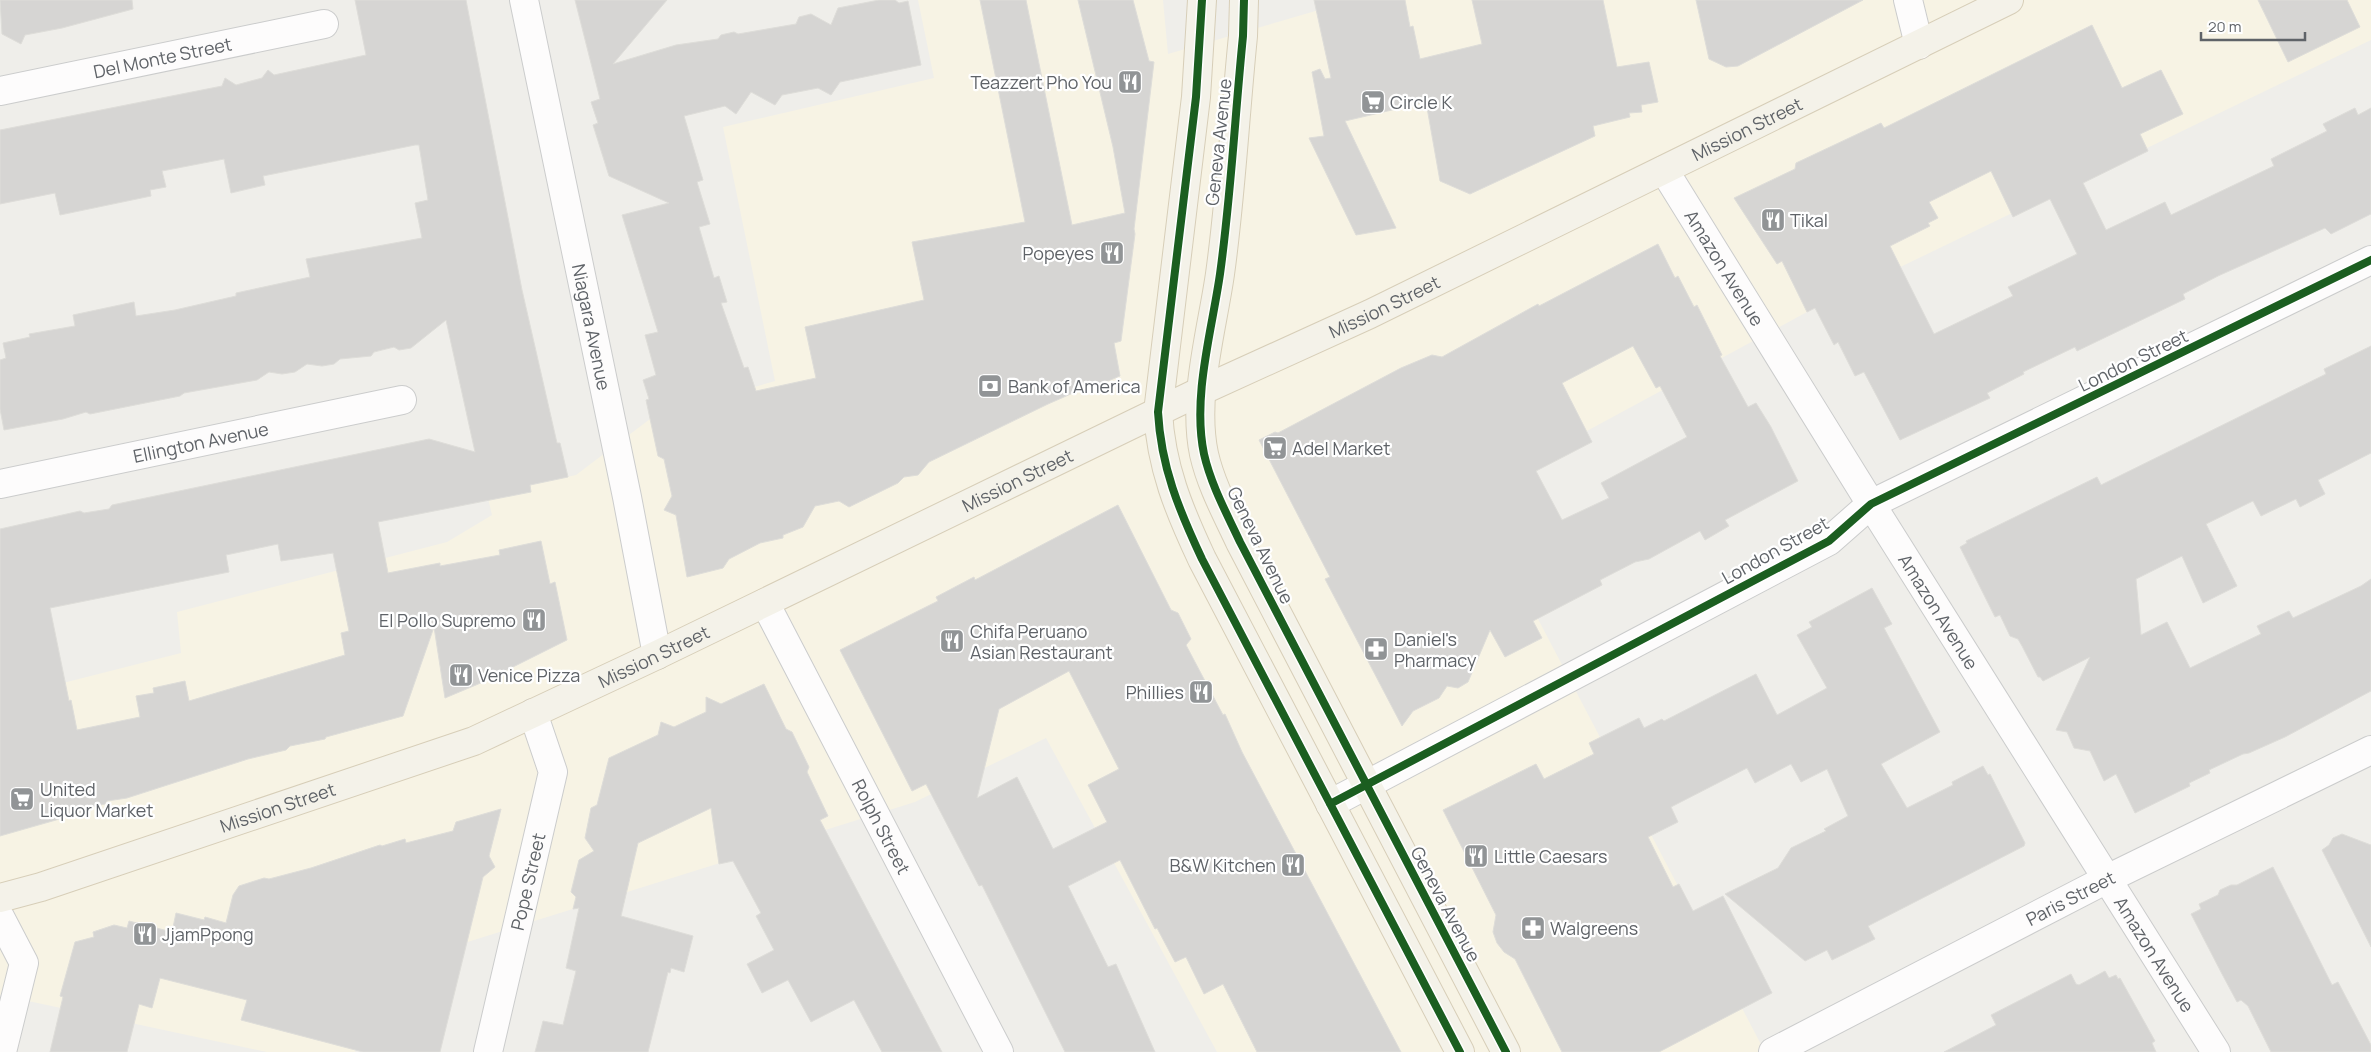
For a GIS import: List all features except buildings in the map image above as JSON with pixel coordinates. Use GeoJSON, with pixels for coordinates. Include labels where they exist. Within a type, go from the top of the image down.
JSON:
{"type":"FeatureCollection","features":[{"type":"Feature","properties":{"kind":"main road","name":"Geneva Avenue"},"geometry":{"type":"LineString","coordinates":[[1202,0],[1196,97],[1158,412],[1160,443],[1168,478],[1182,516],[1206,567],[1460,1052]]}},
{"type":"Feature","properties":{"kind":"main road","name":"Geneva Avenue"},"geometry":{"type":"LineString","coordinates":[[1244,0],[1244,36],[1220,274],[1210,324],[1202,390],[1201,420],[1204,454],[1221,501],[1506,1052]]}},
{"type":"Feature","properties":{"kind":"main road","name":"Mission Street"},"geometry":{"type":"LineString","coordinates":[[0,898],[41,887],[474,741],[765,603],[1202,390],[1370,314],[2009,0]]}},
{"type":"Feature","properties":{"kind":"street","name":"Niagara Avenue"},"geometry":{"type":"LineString","coordinates":[[524,0],[628,497],[657,655]]}},
{"type":"Feature","properties":{"kind":"street"},"geometry":{"type":"LineString","coordinates":[[1908,0],[1919,45]]}},
{"type":"Feature","properties":{"kind":"street","name":"Del Monte Street"},"geometry":{"type":"LineString","coordinates":[[0,91],[324,24]]}},
{"type":"Feature","properties":{"kind":"street","name":"Amazon Avenue"},"geometry":{"type":"LineString","coordinates":[[1664,170],[1871,504],[2216,1052]]}},
{"type":"Feature","properties":{"kind":"street","name":"London Street"},"geometry":{"type":"LineString","coordinates":[[1330,804],[1829,541],[1871,504],[2371,260]]}},
{"type":"Feature","properties":{"kind":"street","name":"Ellington Avenue"},"geometry":{"type":"LineString","coordinates":[[0,484],[402,400]]}},
{"type":"Feature","properties":{"kind":"street","name":"Rolph Street"},"geometry":{"type":"LineString","coordinates":[[765,603],[999,1052]]}},
{"type":"Feature","properties":{"kind":"street","name":"Pope Street"},"geometry":{"type":"LineString","coordinates":[[488,1052],[553,772],[533,713]]}},
{"type":"Feature","properties":{"kind":"street","name":"Paris Street"},"geometry":{"type":"LineString","coordinates":[[1773,1052],[2107,879],[2371,750]]}},
{"type":"Feature","properties":{"kind":"street"},"geometry":{"type":"LineString","coordinates":[[0,917],[24,963],[2,1052]]}},
{"type":"Feature","properties":{"kind":"shaded area"},"geometry":{"type":"Polygon","coordinates":[[[918,0],[1163,0],[1168,54],[1353,0],[2371,0],[2371,40],[1807,312],[1472,493],[1765,1052],[1217,1052],[1046,738],[915,802],[394,965],[355,1052],[267,1052],[0,995],[0,699],[181,653],[177,612],[447,542],[492,515],[487,494],[576,475],[654,416],[775,381],[723,127],[934,78],[918,0]]]}},
{"type":"Feature","properties":{"kind":"cycle path"},"geometry":{"type":"LineString","coordinates":[[1202,0],[1196,97],[1158,412],[1167,470],[1172,488],[1202,559],[1460,1052]]}},
{"type":"Feature","properties":{"kind":"cycle path"},"geometry":{"type":"LineString","coordinates":[[1244,0],[1243,36],[1227,215],[1220,274],[1204,364],[1200,410],[1204,454],[1215,488],[1240,542],[1506,1052]]}},
{"type":"Feature","properties":{"kind":"cycle path"},"geometry":{"type":"LineString","coordinates":[[1330,804],[1829,541],[1871,504],[2371,260]]}},
{"type":"Feature","properties":{"kind":"place","name":"Teazzert Pho You"},"geometry":{"type":"Point","coordinates":[1130,82]}},
{"type":"Feature","properties":{"kind":"place","name":"Circle K"},"geometry":{"type":"Point","coordinates":[1373,102]}},
{"type":"Feature","properties":{"kind":"place","name":"Tikal"},"geometry":{"type":"Point","coordinates":[1773,220]}},
{"type":"Feature","properties":{"kind":"place","name":"Popeyes"},"geometry":{"type":"Point","coordinates":[1112,253]}},
{"type":"Feature","properties":{"kind":"place","name":"Bank of America"},"geometry":{"type":"Point","coordinates":[990,386]}},
{"type":"Feature","properties":{"kind":"place","name":"Adel Market"},"geometry":{"type":"Point","coordinates":[1275,448]}},
{"type":"Feature","properties":{"kind":"place","name":"El Pollo Supremo"},"geometry":{"type":"Point","coordinates":[534,620]}},
{"type":"Feature","properties":{"kind":"place","name":"Chifa Peruano Asian Restaurant"},"geometry":{"type":"Point","coordinates":[952,641]}},
{"type":"Feature","properties":{"kind":"place","name":"Daniel's Pharmacy"},"geometry":{"type":"Point","coordinates":[1376,649]}},
{"type":"Feature","properties":{"kind":"place","name":"Venice Pizza"},"geometry":{"type":"Point","coordinates":[461,675]}},
{"type":"Feature","properties":{"kind":"place","name":"Phillies"},"geometry":{"type":"Point","coordinates":[1201,692]}},
{"type":"Feature","properties":{"kind":"place","name":"United Liquor Market"},"geometry":{"type":"Point","coordinates":[22,799]}},
{"type":"Feature","properties":{"kind":"place","name":"Little Caesars"},"geometry":{"type":"Point","coordinates":[1476,856]}},
{"type":"Feature","properties":{"kind":"place","name":"B&W Kitchen"},"geometry":{"type":"Point","coordinates":[1293,865]}},
{"type":"Feature","properties":{"kind":"place","name":"Walgreens"},"geometry":{"type":"Point","coordinates":[1533,928]}},
{"type":"Feature","properties":{"kind":"place","name":"JjamPpong"},"geometry":{"type":"Point","coordinates":[145,934]}}]}
